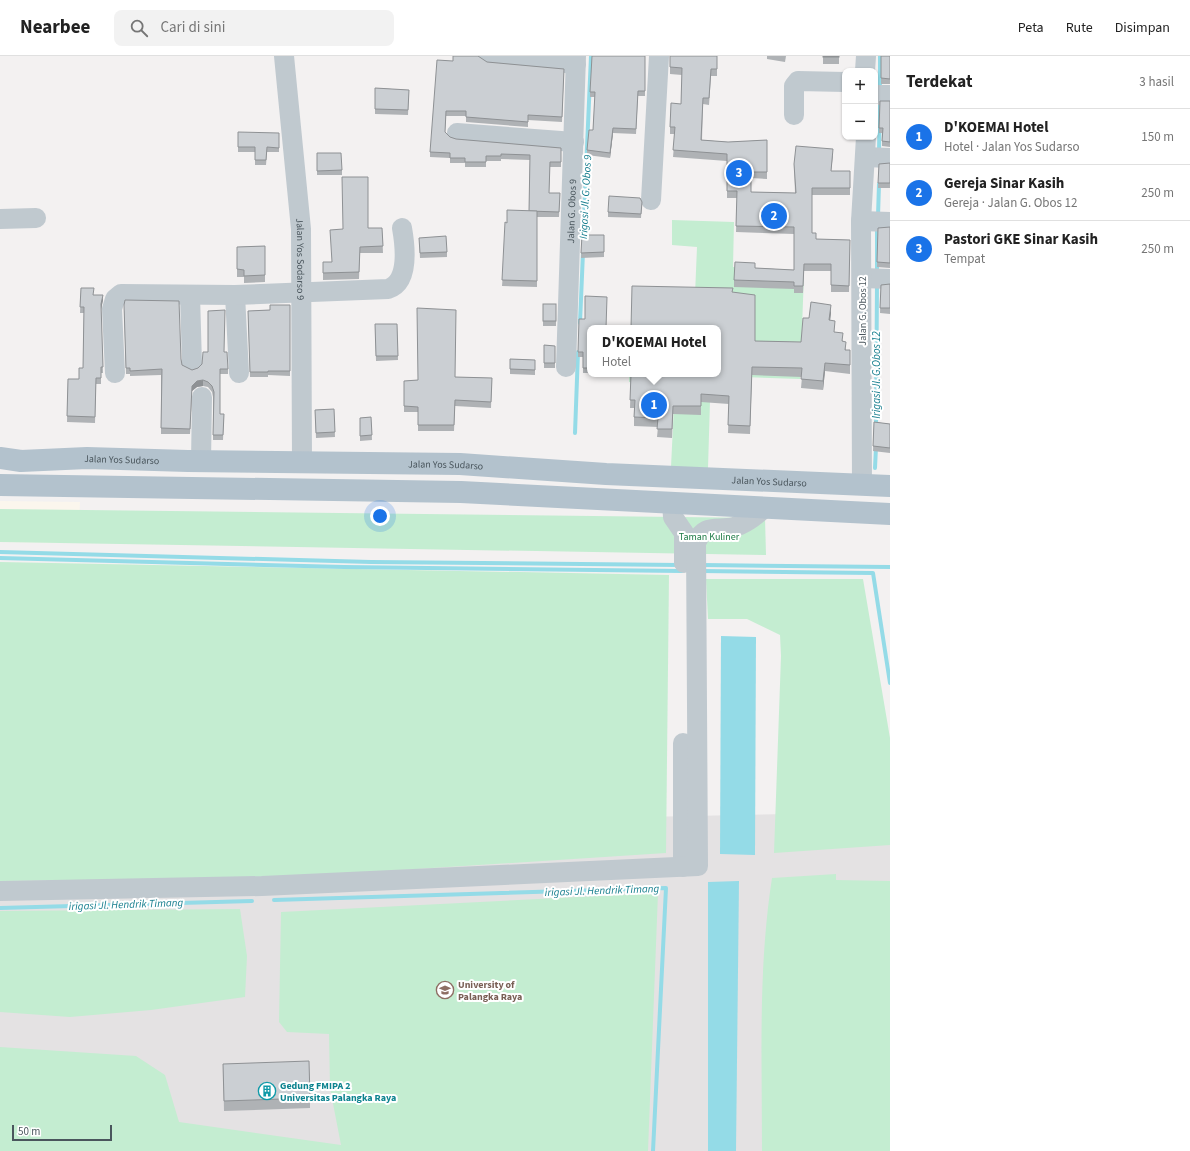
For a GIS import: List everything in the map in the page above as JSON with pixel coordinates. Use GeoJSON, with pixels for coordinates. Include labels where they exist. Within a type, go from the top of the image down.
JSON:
{"type":"FeatureCollection","features":[{"type":"Feature","properties":{"kind":"main road","name":"Jalan Yos Sudarso"},"geometry":{"type":"LineString","coordinates":[[10,459],[87,458],[201,462],[460,464],[606,474],[890,486]]}},
{"type":"Feature","properties":{"kind":"main road"},"geometry":{"type":"LineString","coordinates":[[10,459],[21,484]]}},
{"type":"Feature","properties":{"kind":"main road"},"geometry":{"type":"LineString","coordinates":[[0,485],[21,484],[461,492],[890,514]]}},
{"type":"Feature","properties":{"kind":"street","name":"Jalan Yos Sodarso 9"},"geometry":{"type":"LineString","coordinates":[[284,56],[301,228],[302,463]]}},
{"type":"Feature","properties":{"kind":"street"},"geometry":{"type":"LineString","coordinates":[[488,56],[576,60]]}},
{"type":"Feature","properties":{"kind":"street"},"geometry":{"type":"LineString","coordinates":[[651,200],[659,56]]}},
{"type":"Feature","properties":{"kind":"street"},"geometry":{"type":"LineString","coordinates":[[865,68],[866,56]]}},
{"type":"Feature","properties":{"kind":"street","name":"Jalan G. Obos 9"},"geometry":{"type":"LineString","coordinates":[[566,367],[576,60]]}},
{"type":"Feature","properties":{"kind":"street"},"geometry":{"type":"LineString","coordinates":[[794,115],[794,86],[798,81],[842,82]]}},
{"type":"Feature","properties":{"kind":"street"},"geometry":{"type":"LineString","coordinates":[[878,94],[890,95]]}},
{"type":"Feature","properties":{"kind":"street"},"geometry":{"type":"LineString","coordinates":[[457,133],[574,142]]}},
{"type":"Feature","properties":{"kind":"street","name":"Jalan G. Obos 12"},"geometry":{"type":"LineString","coordinates":[[862,485],[863,278],[861,222],[866,140]]}},
{"type":"Feature","properties":{"kind":"street"},"geometry":{"type":"LineString","coordinates":[[865,157],[890,158]]}},
{"type":"Feature","properties":{"kind":"street"},"geometry":{"type":"LineString","coordinates":[[0,219],[36,218]]}},
{"type":"Feature","properties":{"kind":"street"},"geometry":{"type":"LineString","coordinates":[[861,222],[890,222]]}},
{"type":"Feature","properties":{"kind":"street"},"geometry":{"type":"LineString","coordinates":[[115,373],[112,309],[115,299],[121,294],[235,295],[393,287],[401,278],[403,270],[405,248],[402,228]]}},
{"type":"Feature","properties":{"kind":"street"},"geometry":{"type":"LineString","coordinates":[[863,278],[890,280]]}},
{"type":"Feature","properties":{"kind":"street"},"geometry":{"type":"LineString","coordinates":[[190,295],[192,364]]}},
{"type":"Feature","properties":{"kind":"street"},"geometry":{"type":"LineString","coordinates":[[235,295],[239,373]]}},
{"type":"Feature","properties":{"kind":"street"},"geometry":{"type":"LineString","coordinates":[[201,462],[202,397]]}},
{"type":"Feature","properties":{"kind":"street"},"geometry":{"type":"LineString","coordinates":[[672,503],[673,517],[684,533],[690,867]]}},
{"type":"Feature","properties":{"kind":"street"},"geometry":{"type":"LineString","coordinates":[[690,867],[696,543],[700,534],[707,529],[734,527],[751,519],[766,507]]}},
{"type":"Feature","properties":{"kind":"street"},"geometry":{"type":"LineString","coordinates":[[0,891],[262,886],[690,867]]}},
{"type":"Feature","properties":{"kind":"shaded area"},"geometry":{"type":"Polygon","coordinates":[[[0,501],[80,502],[78,543],[0,542],[0,501]]]}},
{"type":"Feature","properties":{"kind":"shaded area","name":"University of Palangka Raya"},"geometry":{"type":"Polygon","coordinates":[[[890,812],[890,1151],[0,1151],[0,830],[890,812]]]}},
{"type":"Feature","properties":{"kind":"green space"},"geometry":{"type":"Polygon","coordinates":[[[672,220],[734,222],[733,267],[758,268],[758,273],[804,275],[800,379],[721,376],[721,325],[631,325],[632,294],[695,295],[697,247],[672,245],[672,220]]]}},
{"type":"Feature","properties":{"kind":"green space"},"geometry":{"type":"Polygon","coordinates":[[[629,377],[715,377],[710,401],[708,468],[671,467],[675,384],[629,382],[629,377]]]}},
{"type":"Feature","properties":{"kind":"green space","name":"Taman Kuliner"},"geometry":{"type":"Polygon","coordinates":[[[0,509],[765,518],[766,555],[0,542],[0,509]]]}},
{"type":"Feature","properties":{"kind":"green space"},"geometry":{"type":"Polygon","coordinates":[[[0,562],[669,575],[666,853],[276,878],[0,881],[0,562]]]}},
{"type":"Feature","properties":{"kind":"green space"},"geometry":{"type":"Polygon","coordinates":[[[706,579],[863,579],[890,738],[890,845],[774,853],[781,656],[780,635],[747,619],[708,619],[706,579]]]}},
{"type":"Feature","properties":{"kind":"green space"},"geometry":{"type":"Polygon","coordinates":[[[836,874],[836,880],[890,881],[890,1151],[762,1151],[761,1048],[763,980],[772,878],[836,874]]]}},
{"type":"Feature","properties":{"kind":"green space"},"geometry":{"type":"Polygon","coordinates":[[[658,893],[648,1151],[0,1151],[0,1047],[136,1056],[165,1075],[179,1122],[341,1145],[330,1088],[329,1034],[287,1032],[279,1022],[281,912],[658,893]]]}},
{"type":"Feature","properties":{"kind":"green space"},"geometry":{"type":"Polygon","coordinates":[[[240,909],[247,956],[245,997],[151,1010],[70,1017],[0,1012],[0,911],[240,909]]]}},
{"type":"Feature","properties":{"kind":"water"},"geometry":{"type":"Polygon","coordinates":[[[721,636],[756,637],[755,855],[720,854],[721,636]]]}},
{"type":"Feature","properties":{"kind":"water"},"geometry":{"type":"Polygon","coordinates":[[[739,881],[736,1151],[708,1151],[708,882],[739,881]]]}},
{"type":"Feature","properties":{"kind":"building"},"geometry":{"type":"Polygon","coordinates":[[[453,56],[478,56],[487,62],[564,69],[562,117],[528,115],[528,122],[466,117],[466,111],[446,111],[445,132],[450,137],[456,139],[561,148],[561,162],[550,162],[549,193],[560,193],[559,212],[529,211],[530,155],[501,154],[501,156],[486,156],[486,162],[465,162],[465,158],[450,158],[450,153],[430,152],[437,60],[453,61],[453,56]]]}},
{"type":"Feature","properties":{"kind":"building"},"geometry":{"type":"Polygon","coordinates":[[[592,56],[645,56],[645,91],[638,91],[636,129],[613,128],[610,153],[587,150],[589,130],[593,130],[595,92],[590,92],[592,56]]]}},
{"type":"Feature","properties":{"kind":"building"},"geometry":{"type":"Polygon","coordinates":[[[670,56],[717,56],[717,69],[711,69],[709,98],[703,98],[701,140],[728,142],[767,140],[767,172],[751,172],[751,192],[796,193],[794,164],[796,146],[833,149],[831,171],[850,171],[850,188],[812,188],[812,233],[816,233],[816,239],[850,240],[849,286],[831,285],[831,264],[804,264],[803,286],[794,286],[794,282],[734,280],[735,262],[755,263],[755,268],[794,270],[794,227],[736,226],[737,191],[727,191],[727,154],[673,150],[675,127],[670,127],[671,103],[681,104],[682,68],[670,67],[670,56]]]}},
{"type":"Feature","properties":{"kind":"building"},"geometry":{"type":"Polygon","coordinates":[[[839,56],[839,57],[823,57],[839,56]]]}},
{"type":"Feature","properties":{"kind":"building"},"geometry":{"type":"Polygon","coordinates":[[[881,56],[890,56],[890,79],[881,78],[881,56]]]}},
{"type":"Feature","properties":{"kind":"building"},"geometry":{"type":"Polygon","coordinates":[[[375,88],[409,90],[408,110],[375,109],[375,88]]]}},
{"type":"Feature","properties":{"kind":"building"},"geometry":{"type":"Polygon","coordinates":[[[880,101],[890,101],[890,142],[882,141],[883,128],[879,128],[880,101]]]}},
{"type":"Feature","properties":{"kind":"building"},"geometry":{"type":"Polygon","coordinates":[[[238,132],[279,133],[279,148],[267,147],[266,160],[255,160],[255,147],[238,147],[238,132]]]}},
{"type":"Feature","properties":{"kind":"building"},"geometry":{"type":"Polygon","coordinates":[[[317,153],[341,153],[342,170],[317,171],[317,153]]]}},
{"type":"Feature","properties":{"kind":"building"},"geometry":{"type":"Polygon","coordinates":[[[890,163],[890,183],[878,183],[879,164],[890,163]]]}},
{"type":"Feature","properties":{"kind":"building"},"geometry":{"type":"Polygon","coordinates":[[[342,177],[368,177],[368,228],[382,228],[383,246],[360,247],[359,272],[323,273],[323,262],[332,262],[330,230],[343,229],[342,177]]]}},
{"type":"Feature","properties":{"kind":"building"},"geometry":{"type":"Polygon","coordinates":[[[609,196],[640,198],[642,202],[641,214],[608,212],[609,196]]]}},
{"type":"Feature","properties":{"kind":"building"},"geometry":{"type":"Polygon","coordinates":[[[507,210],[537,211],[537,281],[502,280],[507,210]]]}},
{"type":"Feature","properties":{"kind":"building"},"geometry":{"type":"Polygon","coordinates":[[[890,227],[890,263],[877,262],[878,228],[890,227]]]}},
{"type":"Feature","properties":{"kind":"building"},"geometry":{"type":"Polygon","coordinates":[[[582,235],[604,235],[604,252],[581,253],[582,235]]]}},
{"type":"Feature","properties":{"kind":"building"},"geometry":{"type":"Polygon","coordinates":[[[446,236],[447,252],[420,253],[419,238],[446,236]]]}},
{"type":"Feature","properties":{"kind":"building"},"geometry":{"type":"Polygon","coordinates":[[[265,246],[265,275],[244,276],[244,270],[237,269],[237,247],[265,246]]]}},
{"type":"Feature","properties":{"kind":"building"},"geometry":{"type":"Polygon","coordinates":[[[890,284],[890,308],[880,308],[881,285],[890,284]]]}},
{"type":"Feature","properties":{"kind":"building"},"geometry":{"type":"Polygon","coordinates":[[[632,286],[733,288],[732,292],[755,295],[755,341],[801,342],[803,318],[809,318],[811,302],[831,305],[829,320],[835,321],[834,332],[843,333],[842,341],[846,342],[845,350],[850,350],[850,365],[825,363],[823,381],[801,379],[802,368],[752,367],[750,426],[728,425],[729,396],[701,394],[701,406],[673,406],[672,429],[657,429],[658,418],[634,417],[635,400],[630,400],[631,377],[721,377],[721,325],[631,325],[632,286]]]}},
{"type":"Feature","properties":{"kind":"building"},"geometry":{"type":"Polygon","coordinates":[[[81,288],[94,288],[93,295],[103,295],[101,304],[103,367],[101,367],[101,378],[96,378],[95,417],[67,416],[68,379],[79,379],[79,368],[83,368],[84,307],[80,307],[81,288]]]}},
{"type":"Feature","properties":{"kind":"building"},"geometry":{"type":"Polygon","coordinates":[[[585,296],[607,297],[606,325],[587,325],[587,368],[583,368],[583,352],[578,352],[579,319],[585,319],[585,296]]]}},
{"type":"Feature","properties":{"kind":"building"},"geometry":{"type":"Polygon","coordinates":[[[125,300],[179,301],[182,365],[192,370],[198,368],[202,364],[203,352],[208,352],[208,311],[225,310],[224,352],[227,352],[228,369],[220,369],[220,414],[224,414],[223,435],[213,435],[214,392],[212,386],[203,380],[197,381],[192,386],[190,429],[161,428],[162,369],[130,371],[130,368],[126,368],[125,300]]]}},
{"type":"Feature","properties":{"kind":"building"},"geometry":{"type":"Polygon","coordinates":[[[543,304],[556,304],[556,321],[543,321],[543,304]]]}},
{"type":"Feature","properties":{"kind":"building"},"geometry":{"type":"Polygon","coordinates":[[[270,305],[290,305],[290,371],[250,372],[248,311],[270,310],[270,305]]]}},
{"type":"Feature","properties":{"kind":"building"},"geometry":{"type":"Polygon","coordinates":[[[417,308],[456,310],[455,377],[492,378],[491,402],[455,400],[454,425],[418,425],[418,407],[404,406],[404,381],[418,380],[417,308]]]}},
{"type":"Feature","properties":{"kind":"building"},"geometry":{"type":"Polygon","coordinates":[[[375,324],[397,324],[398,356],[376,356],[375,324]]]}},
{"type":"Feature","properties":{"kind":"building"},"geometry":{"type":"Polygon","coordinates":[[[544,345],[555,346],[555,363],[544,363],[544,345]]]}},
{"type":"Feature","properties":{"kind":"building"},"geometry":{"type":"Polygon","coordinates":[[[510,359],[535,360],[535,370],[510,369],[510,359]]]}},
{"type":"Feature","properties":{"kind":"building"},"geometry":{"type":"Polygon","coordinates":[[[334,409],[335,432],[316,433],[315,410],[334,409]]]}},
{"type":"Feature","properties":{"kind":"building"},"geometry":{"type":"Polygon","coordinates":[[[371,417],[372,435],[360,436],[360,418],[371,417]]]}},
{"type":"Feature","properties":{"kind":"building"},"geometry":{"type":"Polygon","coordinates":[[[874,422],[890,424],[890,448],[873,446],[874,422]]]}},
{"type":"Feature","properties":{"kind":"building","name":"Gedung FMIPA 2 Universitas Palangka Raya"},"geometry":{"type":"Polygon","coordinates":[[[309,1061],[310,1098],[224,1101],[223,1064],[309,1061]]]}},
{"type":"Feature","properties":{"kind":"waterway","name":"Irigasi Jl. G. Obos 9"},"geometry":{"type":"LineString","coordinates":[[583,239],[591,56]]}},
{"type":"Feature","properties":{"kind":"waterway","name":"Irigasi Jl. G.Obos 12"},"geometry":{"type":"LineString","coordinates":[[880,56],[880,90]]}},
{"type":"Feature","properties":{"kind":"waterway","name":"Irigasi Jl. G.Obos 12"},"geometry":{"type":"LineString","coordinates":[[879,151],[880,100]]}},
{"type":"Feature","properties":{"kind":"waterway","name":"Irigasi Jl. G.Obos 12"},"geometry":{"type":"LineString","coordinates":[[878,216],[879,184]]}},
{"type":"Feature","properties":{"kind":"waterway","name":"Irigasi Jl. G.Obos 12"},"geometry":{"type":"LineString","coordinates":[[877,228],[877,273]]}},
{"type":"Feature","properties":{"kind":"waterway","name":"Irigasi Jl. G. Obos 9"},"geometry":{"type":"LineString","coordinates":[[580,323],[583,252]]}},
{"type":"Feature","properties":{"kind":"waterway","name":"Irigasi Jl. G.Obos 12"},"geometry":{"type":"LineString","coordinates":[[876,426],[877,283]]}},
{"type":"Feature","properties":{"kind":"waterway","name":"Irigasi Jl. G. Obos 9"},"geometry":{"type":"LineString","coordinates":[[575,433],[578,352]]}},
{"type":"Feature","properties":{"kind":"waterway","name":"Irigasi Jl. G.Obos 12"},"geometry":{"type":"LineString","coordinates":[[875,468],[876,447]]}},
{"type":"Feature","properties":{"kind":"waterway"},"geometry":{"type":"LineString","coordinates":[[0,552],[371,562],[679,565]]}},
{"type":"Feature","properties":{"kind":"waterway"},"geometry":{"type":"LineString","coordinates":[[0,558],[344,567],[682,571]]}},
{"type":"Feature","properties":{"kind":"waterway"},"geometry":{"type":"LineString","coordinates":[[702,565],[890,567]]}},
{"type":"Feature","properties":{"kind":"waterway"},"geometry":{"type":"LineString","coordinates":[[701,571],[873,573],[890,683]]}},
{"type":"Feature","properties":{"kind":"waterway","name":"irigasi Jl. Hendrik Timang"},"geometry":{"type":"LineString","coordinates":[[274,900],[666,888],[653,1151]]}},
{"type":"Feature","properties":{"kind":"waterway","name":"irigasi Jl. Hendrik Timang"},"geometry":{"type":"LineString","coordinates":[[0,908],[252,901]]}},
{"type":"Feature","properties":{"kind":"place","name":"Pastori GKE Sinar Kasih"},"geometry":{"type":"Point","coordinates":[739,173]}},
{"type":"Feature","properties":{"kind":"place","name":"Gereja Sinar Kasih"},"geometry":{"type":"Point","coordinates":[774,216]}},
{"type":"Feature","properties":{"kind":"place","name":"D'KOEMAI Hotel"},"geometry":{"type":"Point","coordinates":[654,405]}},
{"type":"Feature","properties":{"kind":"place","name":"University of Palangka Raya"},"geometry":{"type":"Point","coordinates":[445,990]}},
{"type":"Feature","properties":{"kind":"place","name":"Gedung FMIPA 2 Universitas Palangka Raya"},"geometry":{"type":"Point","coordinates":[267,1091]}}]}
